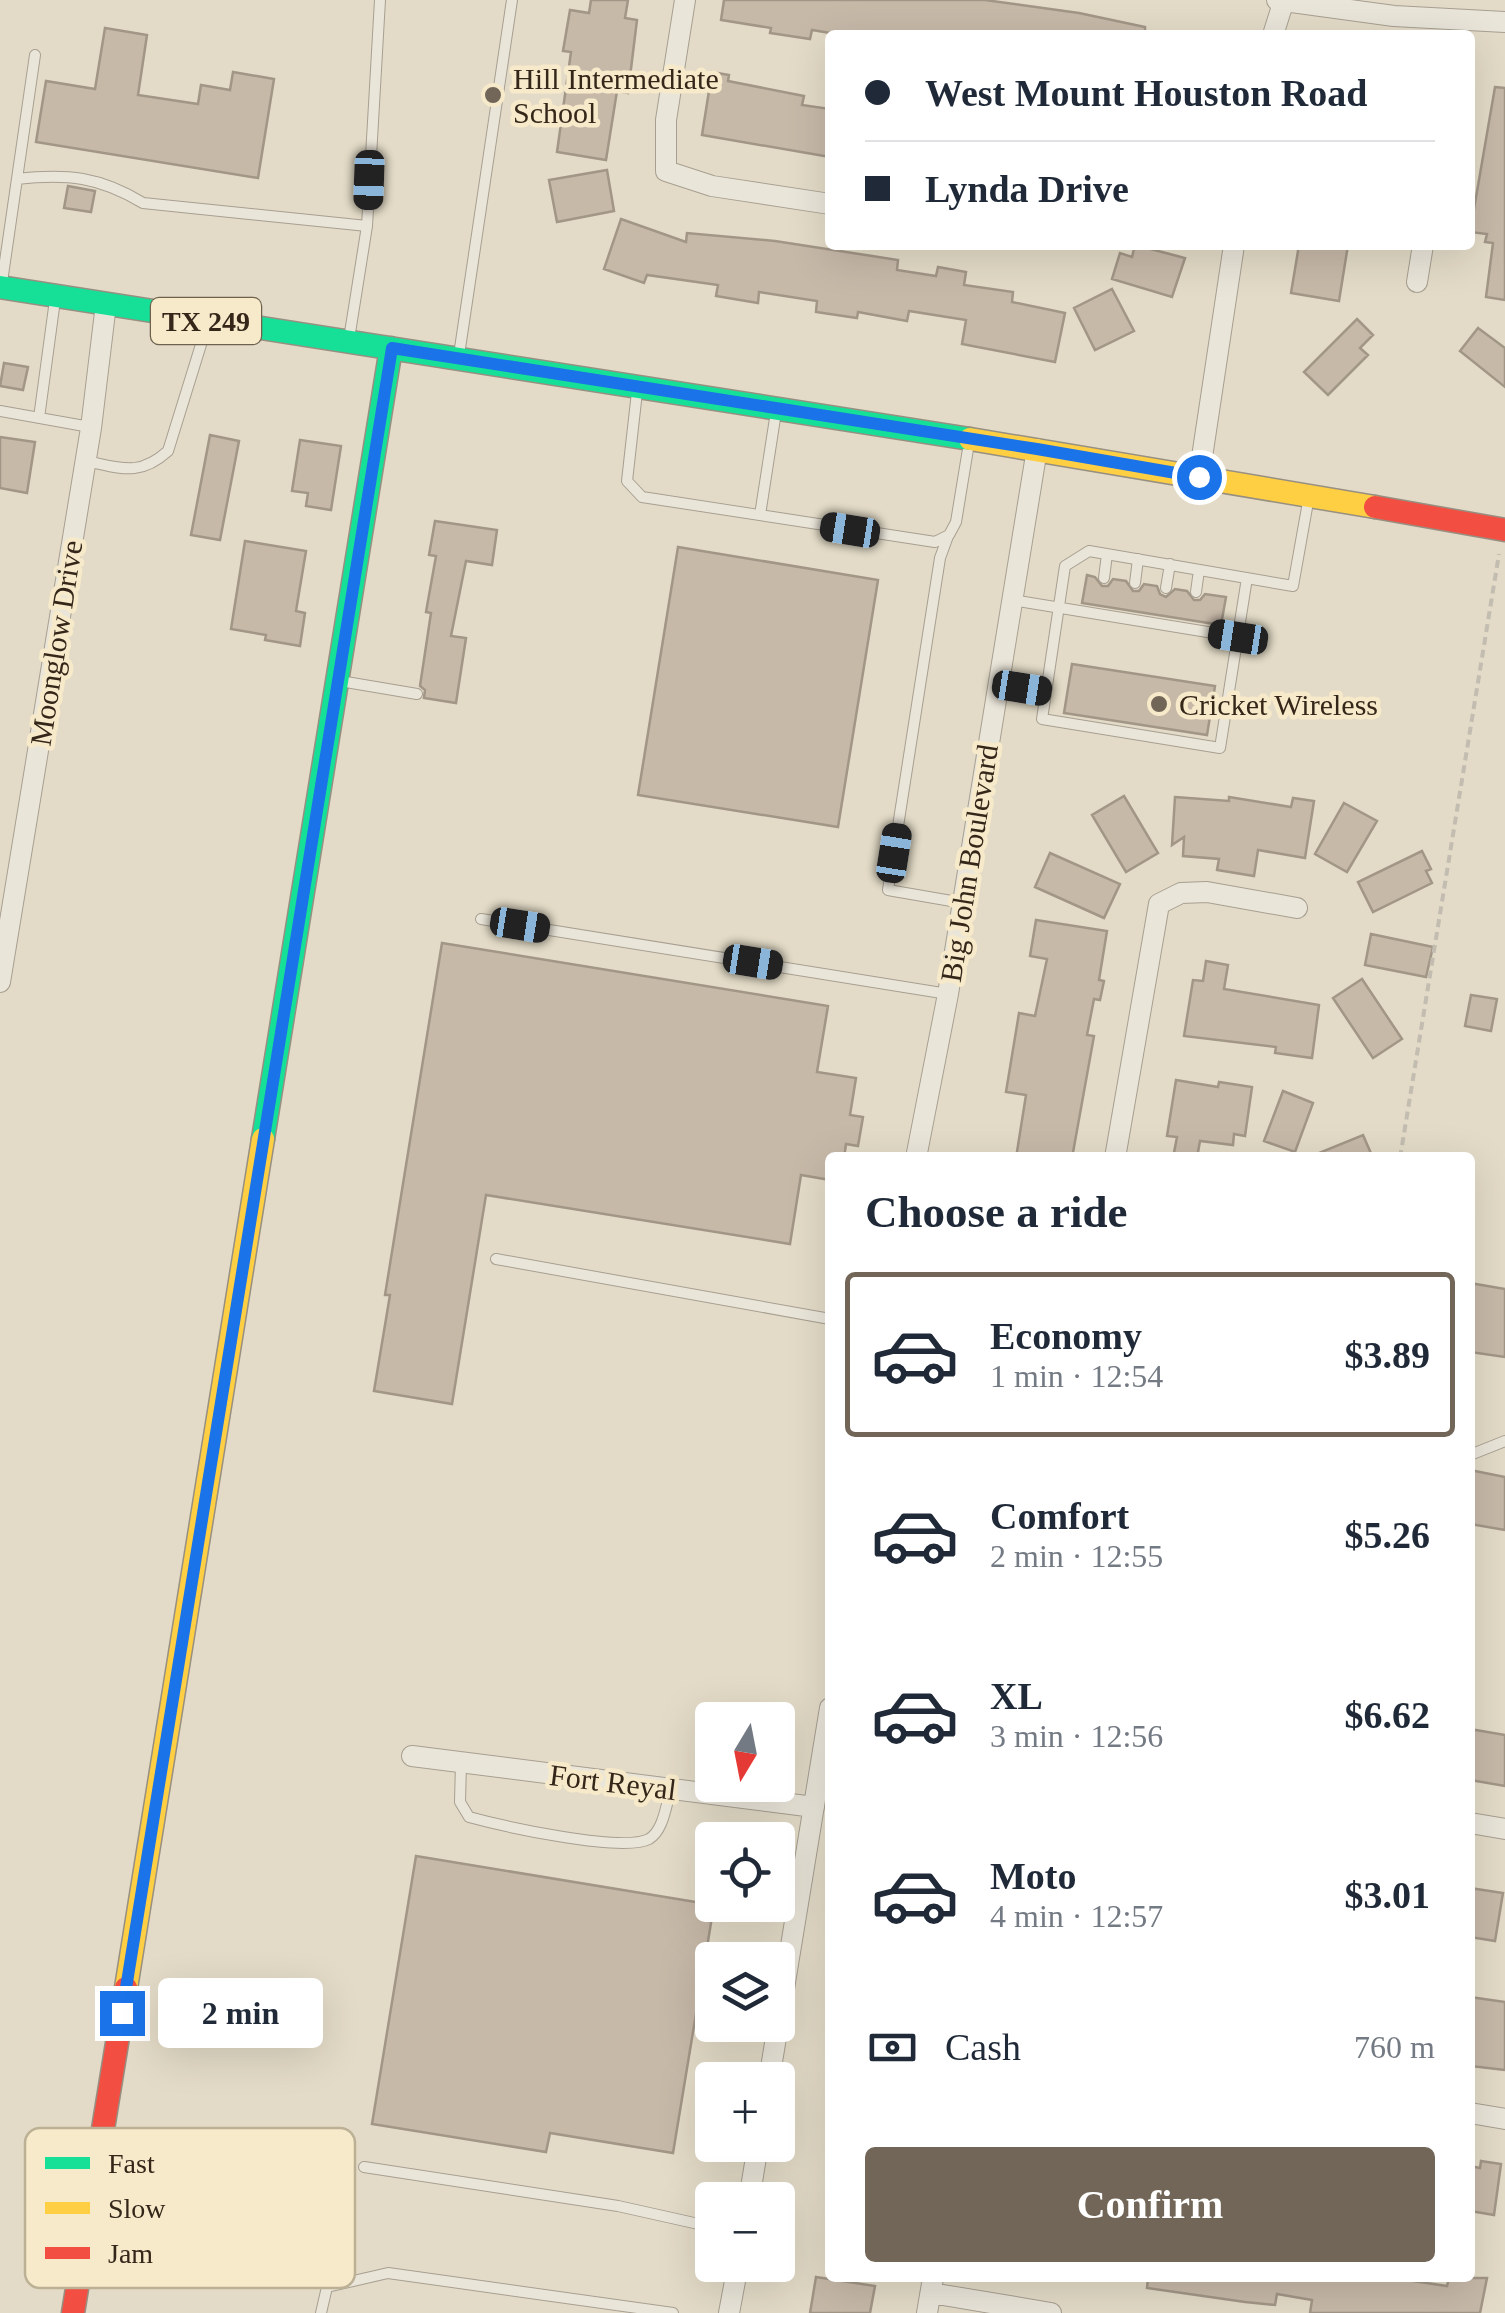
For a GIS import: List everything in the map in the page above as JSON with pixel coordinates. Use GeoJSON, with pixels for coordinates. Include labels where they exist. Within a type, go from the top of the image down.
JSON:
{"type":"FeatureCollection","features":[{"type":"Feature","properties":{"kind":"street"},"geometry":{"type":"LineString","coordinates":[[685,0],[666,120],[666,171],[712,186],[825,203]]}},
{"type":"Feature","properties":{"kind":"street"},"geometry":{"type":"LineString","coordinates":[[1274,30],[1282,0],[1455,27],[1505,22]]}},
{"type":"Feature","properties":{"kind":"street"},"geometry":{"type":"LineString","coordinates":[[1199,477],[1233,250]]}},
{"type":"Feature","properties":{"kind":"street"},"geometry":{"type":"LineString","coordinates":[[1417,282],[1422,250]]}},
{"type":"Feature","properties":{"kind":"street","name":"TX 249"},"geometry":{"type":"LineString","coordinates":[[0,288],[970,438],[1504,530]]}},
{"type":"Feature","properties":{"kind":"street","name":"Moonglow Drive"},"geometry":{"type":"LineString","coordinates":[[0,982],[86,461],[106,304]]}},
{"type":"Feature","properties":{"kind":"street"},"geometry":{"type":"LineString","coordinates":[[104,2128],[392,348]]}},
{"type":"Feature","properties":{"kind":"street","name":"Big John Boulevard"},"geometry":{"type":"LineString","coordinates":[[917,1152],[948,994],[1037,449]]}},
{"type":"Feature","properties":{"kind":"street"},"geometry":{"type":"LineString","coordinates":[[1116,1152],[1159,904],[1181,894],[1207,892],[1296,908]]}},
{"type":"Feature","properties":{"kind":"street"},"geometry":{"type":"LineString","coordinates":[[772,2062],[825,1739]]}},
{"type":"Feature","properties":{"kind":"street","name":"Fort Reyal"},"geometry":{"type":"LineString","coordinates":[[412,1756],[814,1807]]}},
{"type":"Feature","properties":{"kind":"street"},"geometry":{"type":"LineString","coordinates":[[1475,1824],[1505,1829]]}},
{"type":"Feature","properties":{"kind":"street"},"geometry":{"type":"LineString","coordinates":[[1475,2114],[1505,2119]]}},
{"type":"Feature","properties":{"kind":"street"},"geometry":{"type":"LineString","coordinates":[[729,2313],[735,2282]]}},
{"type":"Feature","properties":{"kind":"street"},"geometry":{"type":"LineString","coordinates":[[74,2313],[78,2288]]}},
{"type":"Feature","properties":{"kind":"street"},"geometry":{"type":"LineString","coordinates":[[930,2295],[1051,2313]]}},
{"type":"Feature","properties":{"kind":"lane"},"geometry":{"type":"LineString","coordinates":[[349,342],[367,226],[380,0]]}},
{"type":"Feature","properties":{"kind":"lane"},"geometry":{"type":"LineString","coordinates":[[459,358],[512,0]]}},
{"type":"Feature","properties":{"kind":"lane"},"geometry":{"type":"LineString","coordinates":[[0,288],[35,55]]}},
{"type":"Feature","properties":{"kind":"lane"},"geometry":{"type":"LineString","coordinates":[[17,179],[54,174],[114,185],[143,203],[367,226]]}},
{"type":"Feature","properties":{"kind":"lane"},"geometry":{"type":"LineString","coordinates":[[39,418],[55,296]]}},
{"type":"Feature","properties":{"kind":"lane"},"geometry":{"type":"LineString","coordinates":[[86,461],[134,470],[154,464],[168,452],[208,322]]}},
{"type":"Feature","properties":{"kind":"lane"},"geometry":{"type":"LineString","coordinates":[[638,386],[627,481],[642,497],[935,542],[949,535]]}},
{"type":"Feature","properties":{"kind":"lane"},"geometry":{"type":"LineString","coordinates":[[760,515],[777,408]]}},
{"type":"Feature","properties":{"kind":"lane"},"geometry":{"type":"LineString","coordinates":[[0,412],[91,428]]}},
{"type":"Feature","properties":{"kind":"lane"},"geometry":{"type":"LineString","coordinates":[[963,903],[888,890],[940,558],[956,522],[970,438]]}},
{"type":"Feature","properties":{"kind":"lane"},"geometry":{"type":"LineString","coordinates":[[1247,578],[1220,748],[1042,718],[1065,566],[1089,550],[1293,586],[1309,496]]}},
{"type":"Feature","properties":{"kind":"lane"},"geometry":{"type":"LineString","coordinates":[[1104,578],[1107,554]]}},
{"type":"Feature","properties":{"kind":"lane"},"geometry":{"type":"LineString","coordinates":[[1135,583],[1138,559]]}},
{"type":"Feature","properties":{"kind":"lane"},"geometry":{"type":"LineString","coordinates":[[1166,588],[1170,564]]}},
{"type":"Feature","properties":{"kind":"lane"},"geometry":{"type":"LineString","coordinates":[[1196,592],[1199,570]]}},
{"type":"Feature","properties":{"kind":"lane"},"geometry":{"type":"LineString","coordinates":[[1012,600],[1160,620],[1238,637]]}},
{"type":"Feature","properties":{"kind":"lane"},"geometry":{"type":"LineString","coordinates":[[339,681],[416,694]]}},
{"type":"Feature","properties":{"kind":"lane"},"geometry":{"type":"LineString","coordinates":[[999,684],[1046,692]]}},
{"type":"Feature","properties":{"kind":"lane"},"geometry":{"type":"LineString","coordinates":[[480,919],[948,994]]}},
{"type":"Feature","properties":{"kind":"lane"},"geometry":{"type":"LineString","coordinates":[[496,1260],[825,1318]]}},
{"type":"Feature","properties":{"kind":"lane"},"geometry":{"type":"LineString","coordinates":[[1475,1453],[1505,1442]]}},
{"type":"Feature","properties":{"kind":"lane"},"geometry":{"type":"LineString","coordinates":[[461,1762],[460,1802],[470,1817],[581,1839],[628,1842],[651,1838],[658,1830],[670,1789]]}},
{"type":"Feature","properties":{"kind":"lane"},"geometry":{"type":"LineString","coordinates":[[364,2167],[618,2206],[695,2223]]}},
{"type":"Feature","properties":{"kind":"lane"},"geometry":{"type":"LineString","coordinates":[[355,2280],[388,2273],[673,2313]]}},
{"type":"Feature","properties":{"kind":"lane"},"geometry":{"type":"LineString","coordinates":[[321,2313],[326,2288]]}},
{"type":"Feature","properties":{"kind":"path"},"geometry":{"type":"LineString","coordinates":[[1401,1152],[1504,530]]}},
{"type":"Feature","properties":{"kind":"building"},"geometry":{"type":"Polygon","coordinates":[[[591,0],[628,0],[625,18],[637,20],[628,93],[617,91],[606,160],[557,152],[571,52],[563,51],[570,10],[589,13],[591,0]]]}},
{"type":"Feature","properties":{"kind":"building"},"geometry":{"type":"Polygon","coordinates":[[[724,0],[985,0],[1079,13],[1145,30],[812,30],[810,39],[721,20],[724,0]]]}},
{"type":"Feature","properties":{"kind":"building"},"geometry":{"type":"Polygon","coordinates":[[[105,28],[147,35],[138,95],[198,104],[201,85],[230,90],[233,72],[274,79],[258,178],[36,142],[46,81],[95,89],[105,28]]]}},
{"type":"Feature","properties":{"kind":"building"},"geometry":{"type":"Polygon","coordinates":[[[712,72],[729,75],[728,81],[804,96],[802,105],[825,108],[825,156],[702,135],[712,72]]]}},
{"type":"Feature","properties":{"kind":"building"},"geometry":{"type":"Polygon","coordinates":[[[1495,87],[1505,88],[1505,300],[1486,297],[1493,243],[1485,242],[1487,234],[1475,233],[1475,203],[1495,87]]]}},
{"type":"Feature","properties":{"kind":"building"},"geometry":{"type":"Polygon","coordinates":[[[607,170],[614,211],[557,222],[549,180],[607,170]]]}},
{"type":"Feature","properties":{"kind":"building"},"geometry":{"type":"Polygon","coordinates":[[[68,186],[95,191],[91,212],[64,208],[68,186]]]}},
{"type":"Feature","properties":{"kind":"building"},"geometry":{"type":"Polygon","coordinates":[[[621,219],[686,242],[687,233],[775,241],[898,260],[897,270],[936,276],[938,267],[966,272],[964,285],[1013,292],[1012,302],[1065,313],[1055,362],[962,344],[966,320],[909,311],[907,321],[858,312],[857,318],[816,312],[817,301],[759,292],[758,303],[716,296],[718,285],[647,275],[644,283],[604,269],[621,219]]]}},
{"type":"Feature","properties":{"kind":"building"},"geometry":{"type":"Polygon","coordinates":[[[1134,250],[1154,250],[1185,258],[1172,297],[1112,279],[1120,253],[1132,257],[1134,250]]]}},
{"type":"Feature","properties":{"kind":"building"},"geometry":{"type":"Polygon","coordinates":[[[1298,250],[1347,250],[1339,301],[1291,293],[1298,250]]]}},
{"type":"Feature","properties":{"kind":"building"},"geometry":{"type":"Polygon","coordinates":[[[1112,289],[1134,331],[1095,350],[1074,308],[1112,289]]]}},
{"type":"Feature","properties":{"kind":"building"},"geometry":{"type":"Polygon","coordinates":[[[1357,319],[1373,335],[1360,348],[1368,355],[1328,395],[1304,372],[1357,319]]]}},
{"type":"Feature","properties":{"kind":"building"},"geometry":{"type":"Polygon","coordinates":[[[1478,328],[1505,348],[1505,387],[1460,351],[1478,328]]]}},
{"type":"Feature","properties":{"kind":"building"},"geometry":{"type":"Polygon","coordinates":[[[4,363],[28,367],[23,390],[0,386],[4,363]]]}},
{"type":"Feature","properties":{"kind":"building"},"geometry":{"type":"Polygon","coordinates":[[[210,435],[239,441],[220,540],[191,535],[210,435]]]}},
{"type":"Feature","properties":{"kind":"building"},"geometry":{"type":"Polygon","coordinates":[[[0,437],[35,442],[27,493],[0,488],[0,437]]]}},
{"type":"Feature","properties":{"kind":"building"},"geometry":{"type":"Polygon","coordinates":[[[300,440],[341,446],[331,510],[306,506],[308,493],[292,491],[300,440]]]}},
{"type":"Feature","properties":{"kind":"building"},"geometry":{"type":"Polygon","coordinates":[[[435,521],[497,530],[492,565],[466,561],[451,636],[466,638],[456,703],[424,698],[425,690],[420,686],[431,613],[426,612],[436,556],[429,555],[435,521]]]}},
{"type":"Feature","properties":{"kind":"building"},"geometry":{"type":"Polygon","coordinates":[[[245,541],[306,551],[296,611],[305,613],[300,646],[231,629],[245,541]]]}},
{"type":"Feature","properties":{"kind":"building"},"geometry":{"type":"Polygon","coordinates":[[[678,547],[878,580],[838,827],[638,795],[678,547]]]}},
{"type":"Feature","properties":{"kind":"building"},"geometry":{"type":"Polygon","coordinates":[[[1087,575],[1095,577],[1102,586],[1108,586],[1113,579],[1126,581],[1133,591],[1139,591],[1144,584],[1157,586],[1166,597],[1175,589],[1187,591],[1194,600],[1205,594],[1226,597],[1221,625],[1082,603],[1087,575]]]}},
{"type":"Feature","properties":{"kind":"building"},"geometry":{"type":"Polygon","coordinates":[[[1072,664],[1215,686],[1207,735],[1064,713],[1072,664]]]}},
{"type":"Feature","properties":{"kind":"building"},"geometry":{"type":"Polygon","coordinates":[[[1124,796],[1158,853],[1126,872],[1092,815],[1124,796]]]}},
{"type":"Feature","properties":{"kind":"building"},"geometry":{"type":"Polygon","coordinates":[[[1175,797],[1229,801],[1229,797],[1291,807],[1293,798],[1314,801],[1305,858],[1258,850],[1254,876],[1217,870],[1219,859],[1183,856],[1184,837],[1172,845],[1175,797]]]}},
{"type":"Feature","properties":{"kind":"building"},"geometry":{"type":"Polygon","coordinates":[[[1344,803],[1377,821],[1347,872],[1315,854],[1344,803]]]}},
{"type":"Feature","properties":{"kind":"building"},"geometry":{"type":"Polygon","coordinates":[[[1422,851],[1431,869],[1426,871],[1432,883],[1373,912],[1358,882],[1422,851]]]}},
{"type":"Feature","properties":{"kind":"building"},"geometry":{"type":"Polygon","coordinates":[[[1050,853],[1120,884],[1104,918],[1035,887],[1050,853]]]}},
{"type":"Feature","properties":{"kind":"building"},"geometry":{"type":"Polygon","coordinates":[[[1036,920],[1107,931],[1099,980],[1104,981],[1100,1000],[1094,999],[1087,1035],[1094,1036],[1073,1152],[1017,1152],[1026,1095],[1006,1092],[1019,1013],[1035,1016],[1047,959],[1030,956],[1036,920]]]}},
{"type":"Feature","properties":{"kind":"building"},"geometry":{"type":"Polygon","coordinates":[[[1371,934],[1433,947],[1426,977],[1365,965],[1371,934]]]}},
{"type":"Feature","properties":{"kind":"building"},"geometry":{"type":"Polygon","coordinates":[[[442,943],[828,1006],[817,1072],[856,1078],[850,1115],[863,1117],[858,1146],[846,1144],[845,1152],[825,1152],[825,1179],[801,1175],[790,1244],[486,1195],[452,1404],[374,1391],[390,1295],[385,1295],[442,943]]]}},
{"type":"Feature","properties":{"kind":"building"},"geometry":{"type":"Polygon","coordinates":[[[1206,961],[1228,965],[1224,989],[1319,1005],[1312,1058],[1275,1053],[1276,1047],[1184,1036],[1193,980],[1203,981],[1206,961]]]}},
{"type":"Feature","properties":{"kind":"building"},"geometry":{"type":"Polygon","coordinates":[[[1362,979],[1402,1039],[1373,1058],[1333,998],[1362,979]]]}},
{"type":"Feature","properties":{"kind":"building"},"geometry":{"type":"Polygon","coordinates":[[[1471,995],[1497,999],[1491,1031],[1465,1026],[1471,995]]]}},
{"type":"Feature","properties":{"kind":"building"},"geometry":{"type":"Polygon","coordinates":[[[1176,1080],[1218,1087],[1219,1082],[1252,1087],[1245,1136],[1234,1134],[1233,1145],[1200,1141],[1198,1152],[1174,1152],[1177,1137],[1167,1136],[1176,1080]]]}},
{"type":"Feature","properties":{"kind":"building"},"geometry":{"type":"Polygon","coordinates":[[[1283,1091],[1313,1103],[1295,1152],[1264,1141],[1283,1091]]]}},
{"type":"Feature","properties":{"kind":"building"},"geometry":{"type":"Polygon","coordinates":[[[1363,1135],[1370,1152],[1321,1152],[1363,1135]]]}},
{"type":"Feature","properties":{"kind":"building"},"geometry":{"type":"Polygon","coordinates":[[[1475,1284],[1505,1289],[1505,1357],[1475,1353],[1475,1284]]]}},
{"type":"Feature","properties":{"kind":"building"},"geometry":{"type":"Polygon","coordinates":[[[1475,1471],[1505,1477],[1505,1530],[1475,1525],[1475,1471]]]}},
{"type":"Feature","properties":{"kind":"building"},"geometry":{"type":"Polygon","coordinates":[[[1475,1730],[1505,1735],[1505,1786],[1475,1781],[1475,1730]]]}},
{"type":"Feature","properties":{"kind":"building"},"geometry":{"type":"Polygon","coordinates":[[[416,1856],[695,1902],[695,1922],[711,1922],[708,1942],[695,1942],[695,2020],[673,2153],[550,2133],[546,2152],[372,2124],[416,1856]]]}},
{"type":"Feature","properties":{"kind":"building"},"geometry":{"type":"Polygon","coordinates":[[[1475,1889],[1503,1893],[1495,1941],[1475,1938],[1475,1889]]]}},
{"type":"Feature","properties":{"kind":"building"},"geometry":{"type":"Polygon","coordinates":[[[1475,1998],[1505,2002],[1505,2070],[1475,2067],[1475,1998]]]}},
{"type":"Feature","properties":{"kind":"building"},"geometry":{"type":"Polygon","coordinates":[[[1481,2161],[1501,2164],[1494,2215],[1475,2212],[1475,2167],[1480,2168],[1481,2161]]]}},
{"type":"Feature","properties":{"kind":"building"},"geometry":{"type":"Polygon","coordinates":[[[816,2277],[825,2278],[825,2282],[875,2286],[870,2313],[810,2313],[816,2277]]]}},
{"type":"Feature","properties":{"kind":"building"},"geometry":{"type":"Polygon","coordinates":[[[1487,2278],[1480,2313],[1310,2313],[1312,2300],[1277,2294],[1275,2305],[1147,2288],[1148,2282],[1420,2282],[1447,2286],[1448,2282],[1487,2278]]]}},
{"type":"Feature","properties":{"kind":"traffic: fast"},"geometry":{"type":"LineString","coordinates":[[0,287],[970,439]]}},
{"type":"Feature","properties":{"kind":"traffic: fast"},"geometry":{"type":"LineString","coordinates":[[263,1139],[391,348]]}},
{"type":"Feature","properties":{"kind":"traffic: slow"},"geometry":{"type":"LineString","coordinates":[[970,439],[1375,507]]}},
{"type":"Feature","properties":{"kind":"traffic: slow"},"geometry":{"type":"LineString","coordinates":[[126,1988],[263,1139]]}},
{"type":"Feature","properties":{"kind":"traffic: jam"},"geometry":{"type":"LineString","coordinates":[[1375,507],[1505,530]]}},
{"type":"Feature","properties":{"kind":"traffic: jam"},"geometry":{"type":"LineString","coordinates":[[103,2128],[126,1988]]}},
{"type":"Feature","properties":{"kind":"traffic: jam"},"geometry":{"type":"LineString","coordinates":[[73,2313],[77,2288]]}},
{"type":"Feature","properties":{"kind":"place","name":"Hill Intermediate School"},"geometry":{"type":"Point","coordinates":[493,95]}},
{"type":"Feature","properties":{"kind":"place","name":"Cricket Wireless"},"geometry":{"type":"Point","coordinates":[1159,704]}},
{"type":"Feature","properties":{"kind":"route"},"geometry":{"type":"LineString","coordinates":[[122,2013],[392,348],[1199,477]]}}]}
